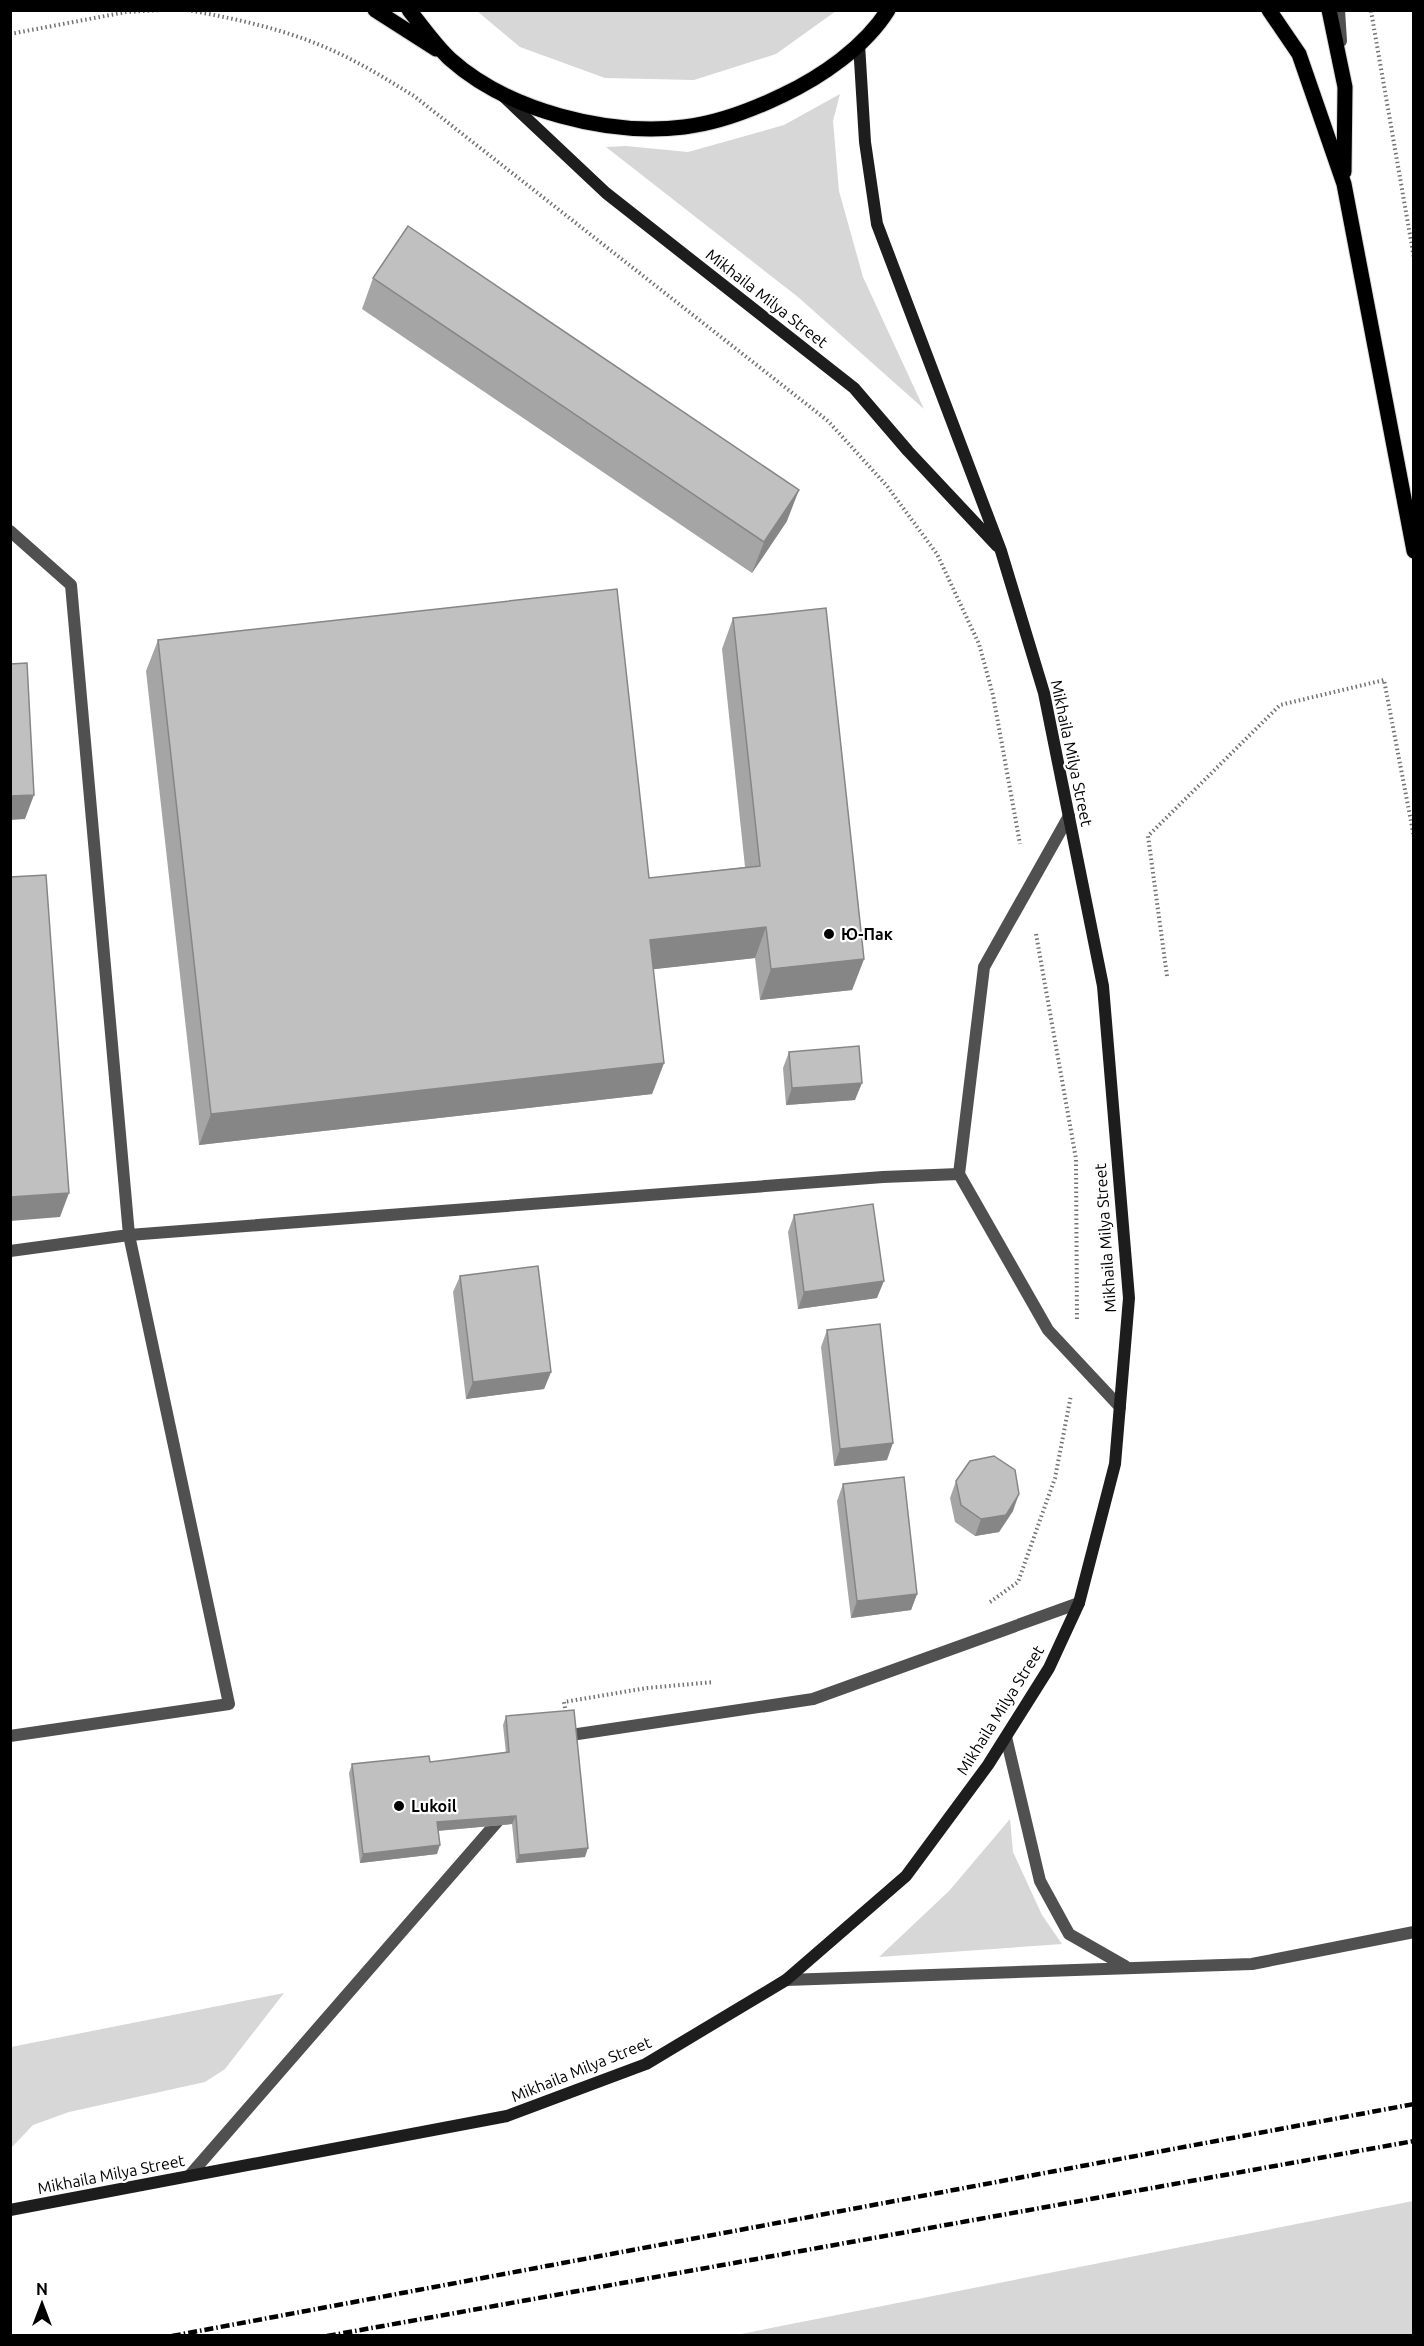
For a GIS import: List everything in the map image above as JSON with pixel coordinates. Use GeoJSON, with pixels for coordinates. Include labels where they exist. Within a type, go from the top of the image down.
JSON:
{"type":"FeatureCollection","features":[{"type":"Feature","properties":{"kind":"main road"},"geometry":{"type":"LineString","coordinates":[[375,10],[495,89],[555,115],[619,128],[684,127],[748,112],[807,84],[859,44],[885,15],[898,10]]}},
{"type":"Feature","properties":{"kind":"main road"},"geometry":{"type":"LineString","coordinates":[[409,10],[451,59]]}},
{"type":"Feature","properties":{"kind":"main road"},"geometry":{"type":"LineString","coordinates":[[1269,10],[1299,54],[1344,184],[1413,551]]}},
{"type":"Feature","properties":{"kind":"main road"},"geometry":{"type":"LineString","coordinates":[[1329,10],[1345,87],[1344,184]]}},
{"type":"Feature","properties":{"kind":"main road","name":"Mikhaila Milya Street"},"geometry":{"type":"LineString","coordinates":[[10,2210],[507,2116],[646,2064],[786,1980],[906,1876],[988,1765],[1049,1668],[1079,1603],[1115,1464],[1129,1298],[1104,998],[1044,693],[1001,551],[877,224],[865,142],[859,44]]}},
{"type":"Feature","properties":{"kind":"main road","name":"Mikhaila Milya Street"},"geometry":{"type":"LineString","coordinates":[[495,89],[606,192],[854,388],[908,451],[1001,551]]}},
{"type":"Feature","properties":{"kind":"lane"},"geometry":{"type":"LineString","coordinates":[[1339,10],[1345,87]]}},
{"type":"Feature","properties":{"kind":"lane"},"geometry":{"type":"LineString","coordinates":[[10,531],[71,585],[129,1235],[229,1704],[10,1736]]}},
{"type":"Feature","properties":{"kind":"lane"},"geometry":{"type":"LineString","coordinates":[[1069,816],[984,967],[959,1174],[1048,1330],[1120,1407]]}},
{"type":"Feature","properties":{"kind":"lane"},"geometry":{"type":"LineString","coordinates":[[10,1251],[129,1235],[883,1177],[959,1174]]}},
{"type":"Feature","properties":{"kind":"lane"},"geometry":{"type":"LineString","coordinates":[[557,1751],[571,1735],[813,1699],[1079,1603]]}},
{"type":"Feature","properties":{"kind":"lane"},"geometry":{"type":"LineString","coordinates":[[1005,1737],[1040,1881],[1069,1934],[1126,1967]]}},
{"type":"Feature","properties":{"kind":"lane"},"geometry":{"type":"LineString","coordinates":[[190,2175],[515,1800]]}},
{"type":"Feature","properties":{"kind":"lane"},"geometry":{"type":"LineString","coordinates":[[786,1980],[1252,1964],[1413,1932]]}},
{"type":"Feature","properties":{"kind":"path"},"geometry":{"type":"LineString","coordinates":[[10,34],[126,12],[161,10]]}},
{"type":"Feature","properties":{"kind":"path"},"geometry":{"type":"LineString","coordinates":[[187,10],[258,25],[306,39],[353,60],[414,96],[828,421],[887,486],[937,554],[979,644],[993,695],[1076,1160],[1077,1360],[1055,1478],[1018,1582],[984,1607]]}},
{"type":"Feature","properties":{"kind":"path"},"geometry":{"type":"LineString","coordinates":[[1371,10],[1413,258]]}},
{"type":"Feature","properties":{"kind":"path"},"geometry":{"type":"LineString","coordinates":[[1167,976],[1148,836],[1280,705],[1384,680],[1413,837]]}},
{"type":"Feature","properties":{"kind":"path"},"geometry":{"type":"LineString","coordinates":[[571,1735],[564,1701],[646,1688],[717,1681]]}},
{"type":"Feature","properties":{"kind":"shaded area"},"geometry":{"type":"Polygon","coordinates":[[[477,11],[836,11],[776,54],[694,80],[605,78],[520,47],[477,11]]]}},
{"type":"Feature","properties":{"kind":"shaded area"},"geometry":{"type":"Polygon","coordinates":[[[840,94],[833,121],[839,191],[863,277],[924,409],[798,297],[606,147],[626,146],[688,152],[784,125],[840,94]]]}},
{"type":"Feature","properties":{"kind":"shaded area"},"geometry":{"type":"Polygon","coordinates":[[[1010,1819],[1013,1852],[1042,1915],[1062,1944],[879,1957],[949,1891],[1010,1819]]]}},
{"type":"Feature","properties":{"kind":"shaded area"},"geometry":{"type":"Polygon","coordinates":[[[284,1993],[225,2069],[205,2082],[69,2112],[33,2125],[11,2148],[11,2047],[284,1993]]]}},
{"type":"Feature","properties":{"kind":"shaded area"},"geometry":{"type":"Polygon","coordinates":[[[1413,2201],[1413,2335],[736,2335],[1413,2201]]]}},
{"type":"Feature","properties":{"kind":"building"},"geometry":{"type":"Polygon","coordinates":[[[408,226],[799,490],[764,542],[373,278],[408,226]]]}},
{"type":"Feature","properties":{"kind":"building"},"geometry":{"type":"Polygon","coordinates":[[[617,589],[649,878],[760,866],[733,618],[826,608],[864,959],[771,969],[766,927],[650,940],[664,1063],[211,1114],[158,640],[617,589]]]}},
{"type":"Feature","properties":{"kind":"building"},"geometry":{"type":"Polygon","coordinates":[[[27,663],[34,795],[10,796],[10,664],[27,663]]]}},
{"type":"Feature","properties":{"kind":"building"},"geometry":{"type":"Polygon","coordinates":[[[46,875],[69,1193],[10,1197],[10,877],[46,875]]]}},
{"type":"Feature","properties":{"kind":"building"},"geometry":{"type":"Polygon","coordinates":[[[859,1046],[862,1083],[792,1088],[789,1052],[859,1046]]]}},
{"type":"Feature","properties":{"kind":"building"},"geometry":{"type":"Polygon","coordinates":[[[873,1204],[884,1281],[804,1292],[794,1215],[873,1204]]]}},
{"type":"Feature","properties":{"kind":"building"},"geometry":{"type":"Polygon","coordinates":[[[538,1266],[551,1372],[473,1382],[460,1276],[538,1266]]]}},
{"type":"Feature","properties":{"kind":"building"},"geometry":{"type":"Polygon","coordinates":[[[880,1324],[893,1443],[840,1449],[827,1330],[880,1324]]]}},
{"type":"Feature","properties":{"kind":"building"},"geometry":{"type":"Polygon","coordinates":[[[994,1456],[1015,1470],[1019,1494],[1006,1515],[981,1519],[961,1505],[956,1481],[970,1461],[994,1456]]]}},
{"type":"Feature","properties":{"kind":"building"},"geometry":{"type":"Polygon","coordinates":[[[904,1477],[917,1594],[857,1601],[843,1484],[904,1477]]]}},
{"type":"Feature","properties":{"kind":"building"},"geometry":{"type":"Polygon","coordinates":[[[574,1710],[588,1848],[519,1855],[516,1816],[437,1822],[440,1845],[363,1854],[352,1764],[429,1756],[430,1762],[509,1752],[506,1716],[574,1710]]]}},
{"type":"Feature","properties":{"kind":"railway"},"geometry":{"type":"LineString","coordinates":[[172,2336],[1414,2104]]}},
{"type":"Feature","properties":{"kind":"railway"},"geometry":{"type":"LineString","coordinates":[[327,2336],[1414,2141]]}},
{"type":"Feature","properties":{"kind":"place","name":"Ю-Пак"},"geometry":{"type":"Point","coordinates":[829,934]}},
{"type":"Feature","properties":{"kind":"place","name":"Lukoil"},"geometry":{"type":"Point","coordinates":[399,1806]}}]}
